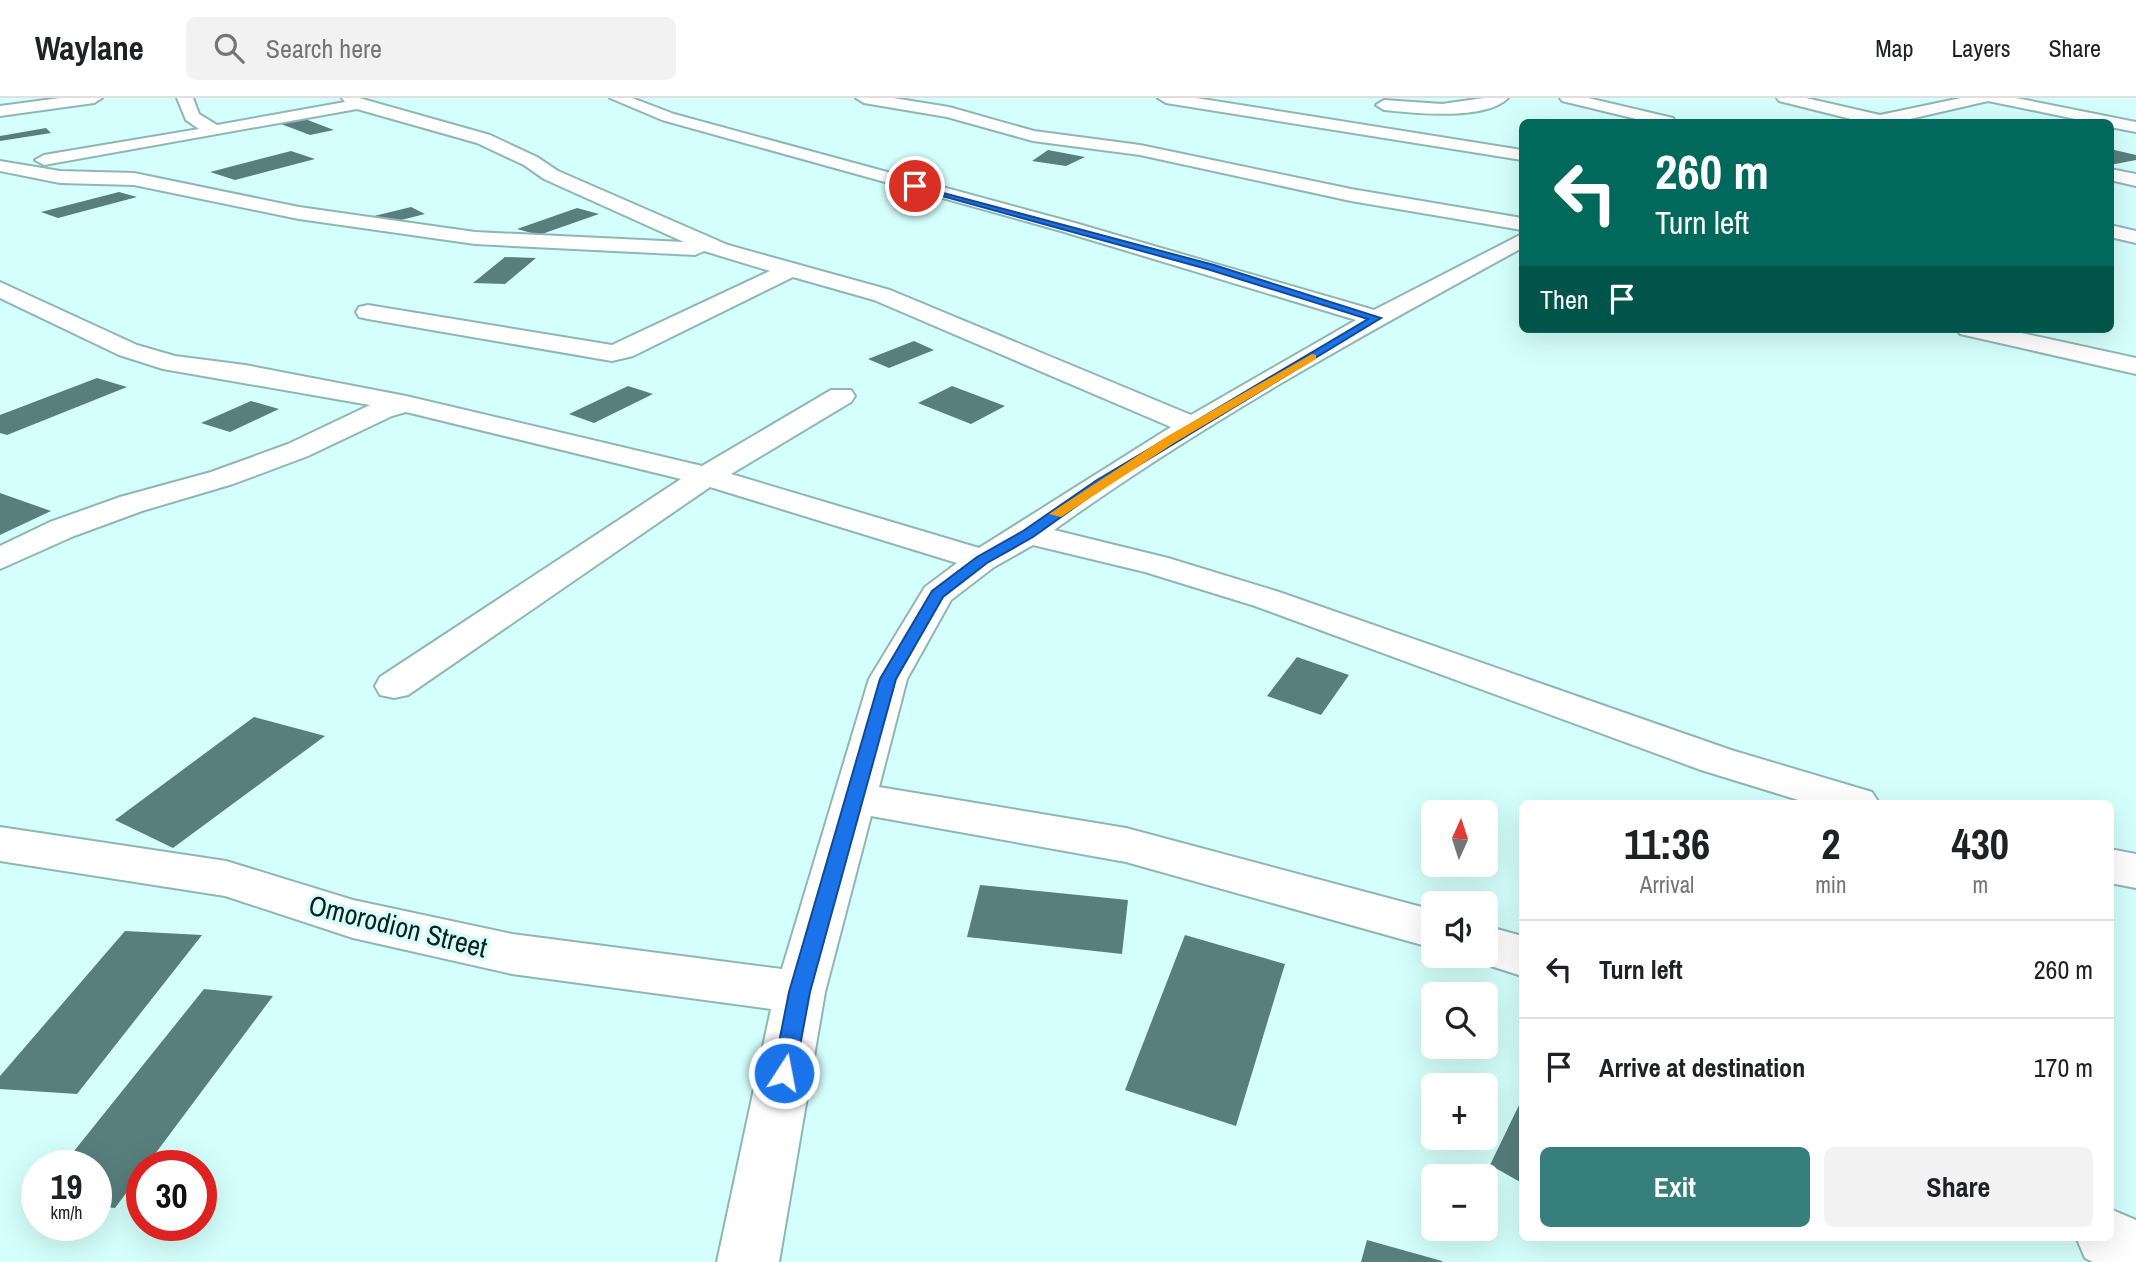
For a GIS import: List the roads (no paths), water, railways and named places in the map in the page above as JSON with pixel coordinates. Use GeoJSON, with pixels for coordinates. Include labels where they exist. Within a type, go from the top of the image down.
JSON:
{"type":"FeatureCollection","features":[{"type":"Feature","properties":{"kind":"street"},"geometry":{"type":"LineString","coordinates":[[0,111],[94,98]]}},
{"type":"Feature","properties":{"kind":"street"},"geometry":{"type":"LineString","coordinates":[[185,98],[192,117],[214,131]]}},
{"type":"Feature","properties":{"kind":"street"},"geometry":{"type":"LineString","coordinates":[[618,98],[681,121],[1068,227],[1376,318]]}},
{"type":"Feature","properties":{"kind":"street"},"geometry":{"type":"LineString","coordinates":[[864,98],[949,112],[1033,136],[1140,150],[1351,195],[1519,223]]}},
{"type":"Feature","properties":{"kind":"street"},"geometry":{"type":"LineString","coordinates":[[1166,98],[1519,155]]}},
{"type":"Feature","properties":{"kind":"street"},"geometry":{"type":"LineString","coordinates":[[1366,100],[1384,105],[1455,110],[1470,109],[1500,98]]}},
{"type":"Feature","properties":{"kind":"street"},"geometry":{"type":"LineString","coordinates":[[1568,98],[1656,119]]}},
{"type":"Feature","properties":{"kind":"street"},"geometry":{"type":"LineString","coordinates":[[1786,98],[1868,119]]}},
{"type":"Feature","properties":{"kind":"street"},"geometry":{"type":"LineString","coordinates":[[1893,119],[1983,98]]}},
{"type":"Feature","properties":{"kind":"street"},"geometry":{"type":"LineString","coordinates":[[1993,98],[2093,119]]}},
{"type":"Feature","properties":{"kind":"street"},"geometry":{"type":"LineString","coordinates":[[2,167],[214,131],[354,101],[447,125],[533,160],[551,175],[720,250],[882,295],[1193,426]]}},
{"type":"Feature","properties":{"kind":"street"},"geometry":{"type":"LineString","coordinates":[[1367,131],[1388,108],[1384,105]]}},
{"type":"Feature","properties":{"kind":"street"},"geometry":{"type":"LineString","coordinates":[[2114,123],[2136,128]]}},
{"type":"Feature","properties":{"kind":"street"},"geometry":{"type":"LineString","coordinates":[[2,167],[60,177],[134,179],[299,213],[475,238],[720,250]]}},
{"type":"Feature","properties":{"kind":"street"},"geometry":{"type":"LineString","coordinates":[[2114,175],[2136,180]]}},
{"type":"Feature","properties":{"kind":"street"},"geometry":{"type":"LineString","coordinates":[[2114,232],[2136,236]]}},
{"type":"Feature","properties":{"kind":"street"},"geometry":{"type":"LineString","coordinates":[[748,1262],[800,992],[888,679],[937,594],[982,560],[1028,534],[1101,482],[1193,426],[1376,318],[1519,242]]}},
{"type":"Feature","properties":{"kind":"street"},"geometry":{"type":"LineString","coordinates":[[368,313],[611,353],[624,351],[790,270]]}},
{"type":"Feature","properties":{"kind":"street"},"geometry":{"type":"LineString","coordinates":[[0,289],[128,350],[172,363],[245,373],[406,404],[706,476],[982,560]]}},
{"type":"Feature","properties":{"kind":"street"},"geometry":{"type":"LineString","coordinates":[[1987,333],[2136,366]]}},
{"type":"Feature","properties":{"kind":"street"},"geometry":{"type":"LineString","coordinates":[[394,686],[706,476],[841,396]]}},
{"type":"Feature","properties":{"kind":"street"},"geometry":{"type":"LineString","coordinates":[[0,559],[62,529],[131,504],[222,478],[298,450],[382,410],[406,404]]}},
{"type":"Feature","properties":{"kind":"street"},"geometry":{"type":"LineString","coordinates":[[1028,534],[1156,565],[1267,599],[1716,760],[1847,800]]}},
{"type":"Feature","properties":{"kind":"street"},"geometry":{"type":"LineString","coordinates":[[855,798],[1126,845],[1421,926]]}},
{"type":"Feature","properties":{"kind":"street","name":"Omorodion Street"},"geometry":{"type":"LineString","coordinates":[[0,844],[226,879],[353,919],[512,954],[800,992]]}},
{"type":"Feature","properties":{"kind":"street"},"geometry":{"type":"LineString","coordinates":[[2114,867],[2136,871]]}},
{"type":"Feature","properties":{"kind":"street"},"geometry":{"type":"LineString","coordinates":[[1498,949],[1519,955]]}},
{"type":"Feature","properties":{"kind":"street"},"geometry":{"type":"LineString","coordinates":[[2114,1240],[2136,1250]]}}]}
